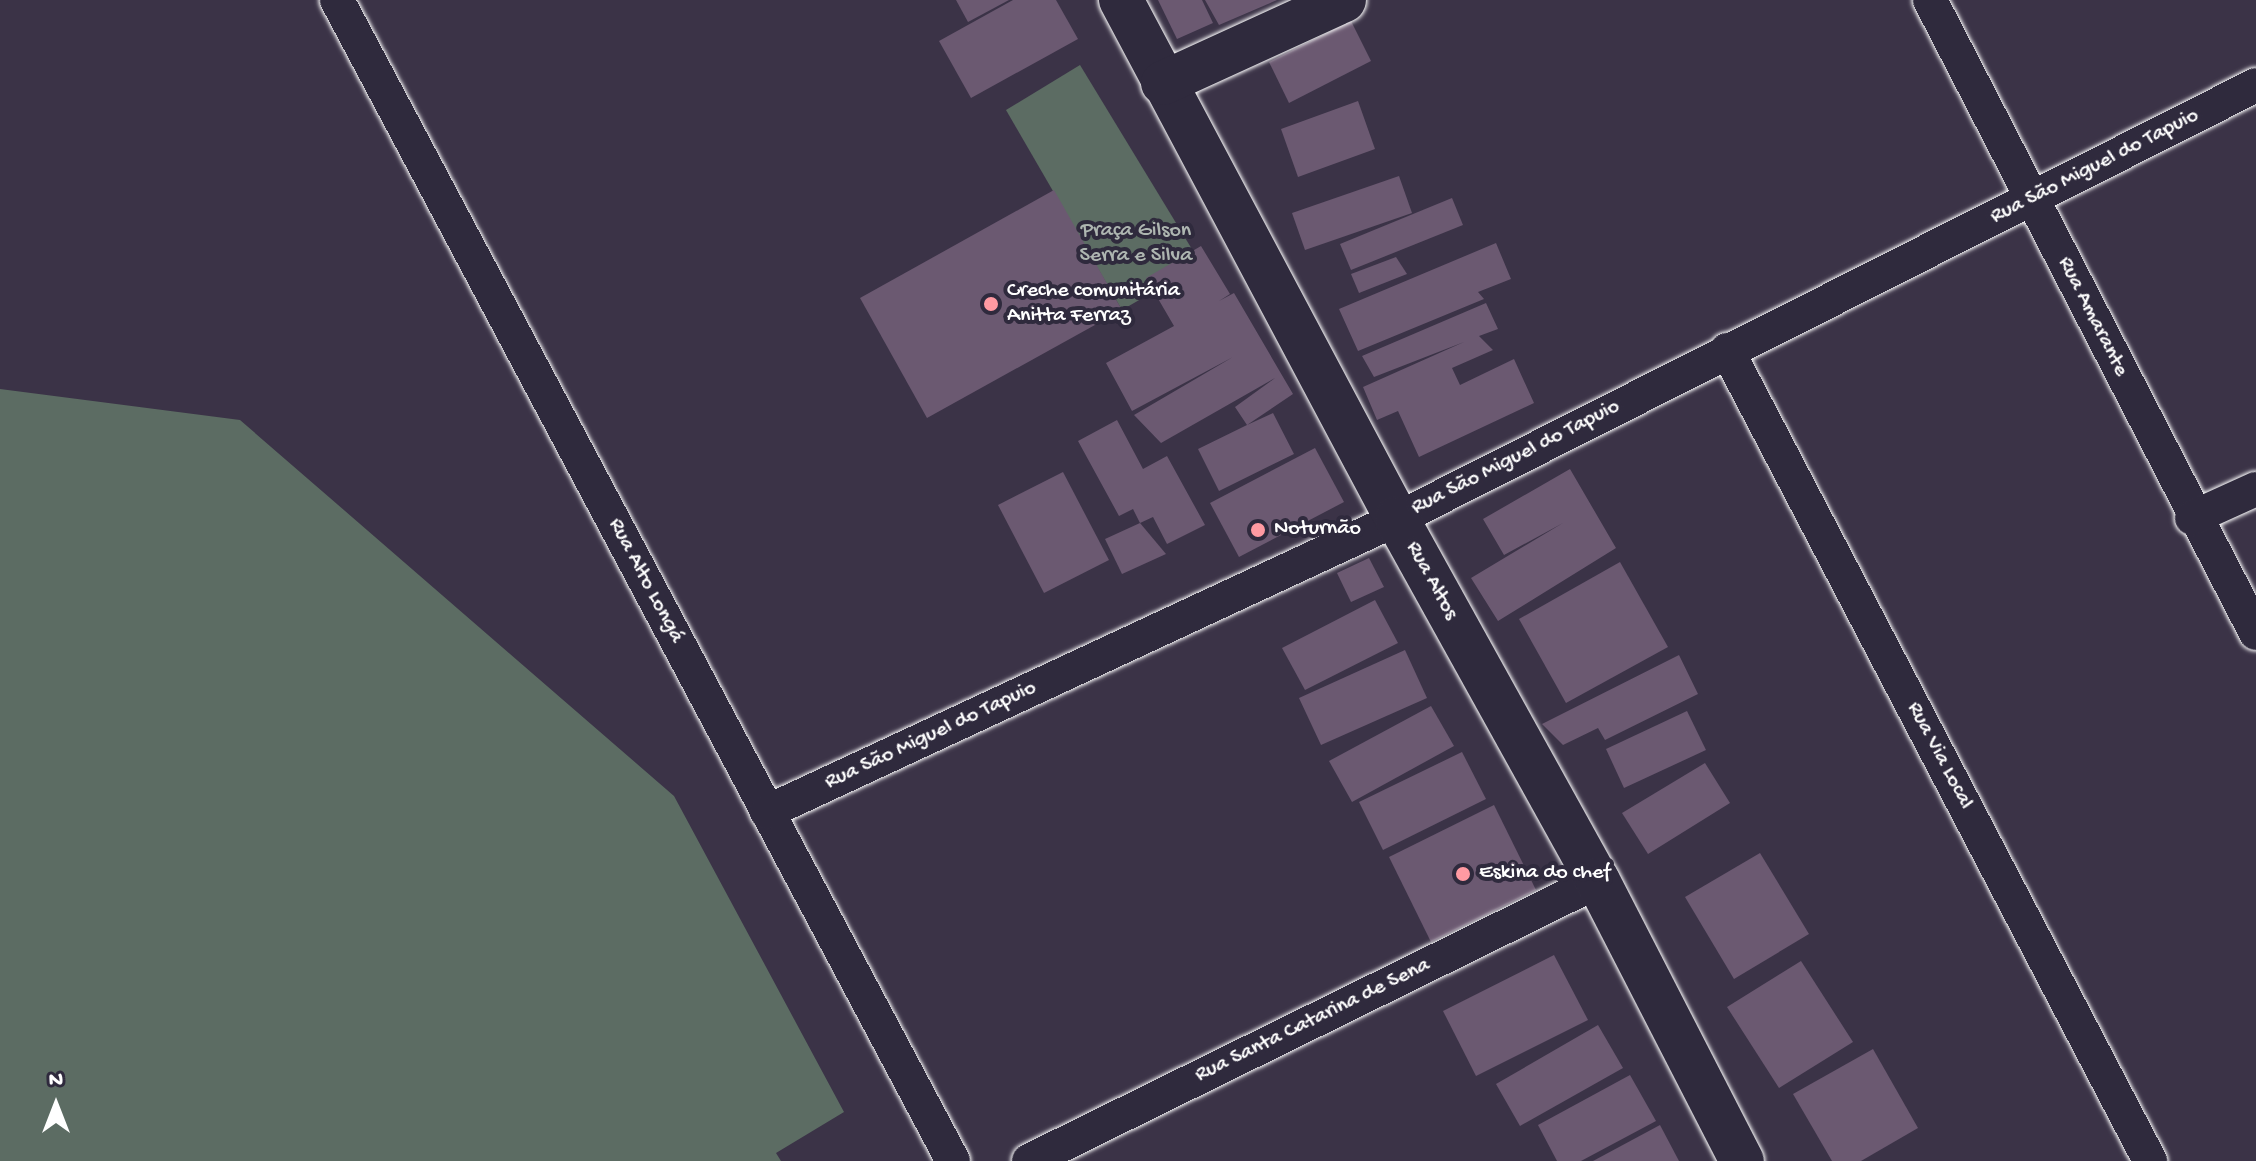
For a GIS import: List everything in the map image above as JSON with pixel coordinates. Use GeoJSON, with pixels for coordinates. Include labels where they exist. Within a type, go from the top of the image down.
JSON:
{"type":"FeatureCollection","features":[{"type":"Feature","properties":{"kind":"street","name":"Rua Alto Longá"},"geometry":{"type":"LineString","coordinates":[[337,0],[953,1161]]}},
{"type":"Feature","properties":{"kind":"street","name":"Rua Altos"},"geometry":{"type":"LineString","coordinates":[[1121,0],[1397,519],[1598,881],[1742,1161]]}},
{"type":"Feature","properties":{"kind":"street"},"geometry":{"type":"LineString","coordinates":[[1163,83],[1344,0]]}},
{"type":"Feature","properties":{"kind":"street","name":"Rua Amarante"},"geometry":{"type":"LineString","coordinates":[[1930,0],[2034,200],[2192,518],[2256,633]]}},
{"type":"Feature","properties":{"kind":"street","name":"Rua São Miguel do Tapuio"},"geometry":{"type":"LineString","coordinates":[[767,812],[1397,519],[1727,350],[2034,200],[2256,85]]}},
{"type":"Feature","properties":{"kind":"street","name":"Rua Via Local"},"geometry":{"type":"LineString","coordinates":[[1727,350],[2150,1161]]}},
{"type":"Feature","properties":{"kind":"street"},"geometry":{"type":"LineString","coordinates":[[2192,518],[2256,489]]}},
{"type":"Feature","properties":{"kind":"street","name":"Rua Santa Catarina de Sena"},"geometry":{"type":"LineString","coordinates":[[1029,1161],[1598,881]]}},
{"type":"Feature","properties":{"kind":"green space","name":"Praça Gilson Serra e Silva"},"geometry":{"type":"Polygon","coordinates":[[[1080,65],[1201,264],[1122,310],[1006,110],[1080,65]]]}},
{"type":"Feature","properties":{"kind":"green space"},"geometry":{"type":"Polygon","coordinates":[[[0,389],[240,420],[674,796],[844,1112],[776,1153],[781,1161],[0,1161],[0,389]]]}},
{"type":"Feature","properties":{"kind":"building"},"geometry":{"type":"Polygon","coordinates":[[[956,0],[1009,0],[968,22],[956,0]]]}},
{"type":"Feature","properties":{"kind":"building"},"geometry":{"type":"Polygon","coordinates":[[[1013,0],[1056,0],[1078,39],[971,98],[939,41],[1013,0]]]}},
{"type":"Feature","properties":{"kind":"building"},"geometry":{"type":"Polygon","coordinates":[[[1158,0],[1202,0],[1213,23],[1177,39],[1158,0]]]}},
{"type":"Feature","properties":{"kind":"building"},"geometry":{"type":"Polygon","coordinates":[[[1205,0],[1277,0],[1219,25],[1205,0]]]}},
{"type":"Feature","properties":{"kind":"building"},"geometry":{"type":"Polygon","coordinates":[[[1351,21],[1371,61],[1289,103],[1269,62],[1351,21]]]}},
{"type":"Feature","properties":{"kind":"building"},"geometry":{"type":"Polygon","coordinates":[[[1358,101],[1375,149],[1298,177],[1281,129],[1358,101]]]}},
{"type":"Feature","properties":{"kind":"building"},"geometry":{"type":"Polygon","coordinates":[[[1399,176],[1412,213],[1305,250],[1292,213],[1399,176]]]}},
{"type":"Feature","properties":{"kind":"building","name":"Creche comunitária Anitta Ferraz"},"geometry":{"type":"Polygon","coordinates":[[[1054,190],[1122,310],[927,418],[860,298],[1054,190]]]}},
{"type":"Feature","properties":{"kind":"building"},"geometry":{"type":"Polygon","coordinates":[[[1452,198],[1463,225],[1351,270],[1340,244],[1452,198]]]}},
{"type":"Feature","properties":{"kind":"building"},"geometry":{"type":"Polygon","coordinates":[[[1496,243],[1511,279],[1478,292],[1484,299],[1358,351],[1339,309],[1496,243]]]}},
{"type":"Feature","properties":{"kind":"building"},"geometry":{"type":"Polygon","coordinates":[[[1201,246],[1230,294],[1219,301],[1234,293],[1293,394],[1247,425],[1235,407],[1275,378],[1161,443],[1134,415],[1233,357],[1132,411],[1106,363],[1174,326],[1146,278],[1201,246]]]}},
{"type":"Feature","properties":{"kind":"building"},"geometry":{"type":"Polygon","coordinates":[[[1396,257],[1407,274],[1359,293],[1351,274],[1396,257]]]}},
{"type":"Feature","properties":{"kind":"building"},"geometry":{"type":"Polygon","coordinates":[[[1486,303],[1498,329],[1479,336],[1493,350],[1452,368],[1460,385],[1514,359],[1534,403],[1419,457],[1398,411],[1377,420],[1363,387],[1464,342],[1374,377],[1362,356],[1486,303]]]}},
{"type":"Feature","properties":{"kind":"building"},"geometry":{"type":"Polygon","coordinates":[[[1273,413],[1294,454],[1219,491],[1198,449],[1273,413]]]}},
{"type":"Feature","properties":{"kind":"building"},"geometry":{"type":"Polygon","coordinates":[[[1117,420],[1143,469],[1167,456],[1205,525],[1167,544],[1153,517],[1140,523],[1133,509],[1119,516],[1078,441],[1117,420]]]}},
{"type":"Feature","properties":{"kind":"building","name":"Noturnão"},"geometry":{"type":"Polygon","coordinates":[[[1315,448],[1344,502],[1239,557],[1210,503],[1315,448]]]}},
{"type":"Feature","properties":{"kind":"building"},"geometry":{"type":"Polygon","coordinates":[[[1570,469],[1616,548],[1498,621],[1471,578],[1563,523],[1504,555],[1483,519],[1570,469]]]}},
{"type":"Feature","properties":{"kind":"building"},"geometry":{"type":"Polygon","coordinates":[[[1063,472],[1109,560],[1044,593],[998,505],[1063,472]]]}},
{"type":"Feature","properties":{"kind":"building"},"geometry":{"type":"Polygon","coordinates":[[[1140,523],[1166,554],[1122,574],[1105,539],[1140,523]]]}},
{"type":"Feature","properties":{"kind":"building"},"geometry":{"type":"Polygon","coordinates":[[[1369,558],[1384,587],[1351,602],[1337,573],[1369,558]]]}},
{"type":"Feature","properties":{"kind":"building"},"geometry":{"type":"Polygon","coordinates":[[[1620,562],[1668,647],[1566,703],[1519,619],[1620,562]]]}},
{"type":"Feature","properties":{"kind":"building"},"geometry":{"type":"Polygon","coordinates":[[[1375,600],[1398,643],[1305,690],[1282,648],[1375,600]]]}},
{"type":"Feature","properties":{"kind":"building"},"geometry":{"type":"Polygon","coordinates":[[[1405,650],[1427,698],[1321,745],[1299,698],[1405,650]]]}},
{"type":"Feature","properties":{"kind":"building"},"geometry":{"type":"Polygon","coordinates":[[[1679,655],[1698,694],[1605,740],[1598,728],[1563,745],[1542,724],[1679,655]]]}},
{"type":"Feature","properties":{"kind":"building"},"geometry":{"type":"Polygon","coordinates":[[[1431,706],[1454,746],[1352,802],[1329,761],[1431,706]]]}},
{"type":"Feature","properties":{"kind":"building"},"geometry":{"type":"Polygon","coordinates":[[[1687,711],[1706,750],[1624,788],[1606,749],[1687,711]]]}},
{"type":"Feature","properties":{"kind":"building"},"geometry":{"type":"Polygon","coordinates":[[[1462,752],[1486,799],[1383,850],[1359,802],[1462,752]]]}},
{"type":"Feature","properties":{"kind":"building"},"geometry":{"type":"Polygon","coordinates":[[[1705,763],[1730,803],[1648,854],[1622,813],[1705,763]]]}},
{"type":"Feature","properties":{"kind":"building","name":"Eskina do chef"},"geometry":{"type":"Polygon","coordinates":[[[1494,805],[1536,890],[1431,942],[1389,857],[1494,805]]]}},
{"type":"Feature","properties":{"kind":"building"},"geometry":{"type":"Polygon","coordinates":[[[1760,853],[1809,934],[1734,979],[1685,897],[1760,853]]]}},
{"type":"Feature","properties":{"kind":"building"},"geometry":{"type":"Polygon","coordinates":[[[1554,955],[1588,1020],[1476,1076],[1443,1011],[1554,955]]]}},
{"type":"Feature","properties":{"kind":"building"},"geometry":{"type":"Polygon","coordinates":[[[1801,961],[1853,1042],[1779,1088],[1727,1007],[1801,961]]]}},
{"type":"Feature","properties":{"kind":"building"},"geometry":{"type":"Polygon","coordinates":[[[1598,1025],[1623,1068],[1520,1126],[1496,1084],[1598,1025]]]}},
{"type":"Feature","properties":{"kind":"building"},"geometry":{"type":"Polygon","coordinates":[[[1873,1049],[1918,1128],[1861,1161],[1832,1161],[1793,1094],[1873,1049]]]}},
{"type":"Feature","properties":{"kind":"building"},"geometry":{"type":"Polygon","coordinates":[[[1630,1075],[1656,1121],[1581,1161],[1557,1161],[1538,1125],[1630,1075]]]}},
{"type":"Feature","properties":{"kind":"building"},"geometry":{"type":"Polygon","coordinates":[[[1660,1125],[1679,1161],[1593,1161],[1660,1125]]]}},
{"type":"Feature","properties":{"kind":"place","name":"Creche comunitária Anitta Ferraz"},"geometry":{"type":"Point","coordinates":[991,304]}},
{"type":"Feature","properties":{"kind":"place","name":"Noturnão"},"geometry":{"type":"Point","coordinates":[1258,530]}},
{"type":"Feature","properties":{"kind":"place","name":"Eskina do chef"},"geometry":{"type":"Point","coordinates":[1463,874]}}]}
